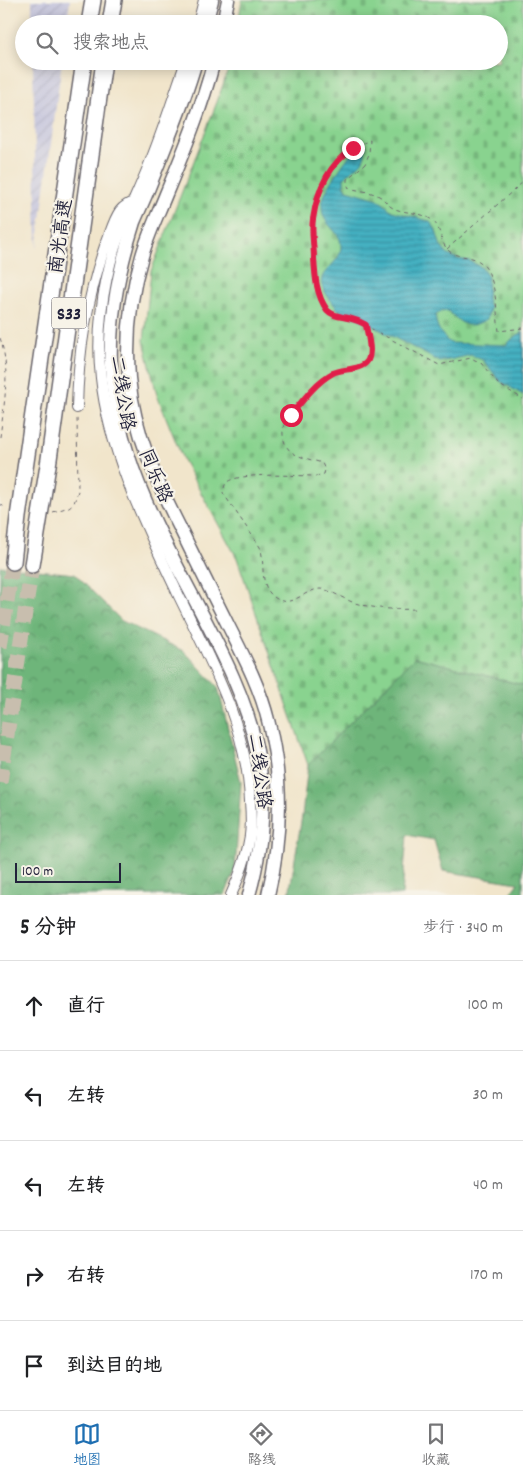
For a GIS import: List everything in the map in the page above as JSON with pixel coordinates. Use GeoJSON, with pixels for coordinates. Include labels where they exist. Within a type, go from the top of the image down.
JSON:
{"type":"FeatureCollection","features":[{"type":"Feature","properties":{"kind":"highway"},"geometry":{"type":"LineString","coordinates":[[90,15],[93,0]]}},
{"type":"Feature","properties":{"kind":"highway"},"geometry":{"type":"LineString","coordinates":[[112,15],[114,0]]}},
{"type":"Feature","properties":{"kind":"highway","name":"南光高速"},"geometry":{"type":"LineString","coordinates":[[13,562],[83,70]]}},
{"type":"Feature","properties":{"kind":"highway","name":"南光高速"},"geometry":{"type":"LineString","coordinates":[[32,565],[49,459],[103,70]]}},
{"type":"Feature","properties":{"kind":"main road"},"geometry":{"type":"LineString","coordinates":[[208,15],[212,0]]}},
{"type":"Feature","properties":{"kind":"main road"},"geometry":{"type":"LineString","coordinates":[[226,15],[228,0]]}},
{"type":"Feature","properties":{"kind":"main road","name":"同乐路"},"geometry":{"type":"LineString","coordinates":[[193,70],[178,115],[139,200],[124,255],[113,304],[111,345],[113,392],[127,455],[177,566],[230,670],[252,730],[260,766],[262,819],[258,859],[249,895]]}},
{"type":"Feature","properties":{"kind":"main road","name":"同乐路"},"geometry":{"type":"LineString","coordinates":[[211,70],[194,123],[142,255],[129,316],[130,380],[139,433],[148,460],[173,515],[250,670],[268,719],[278,770],[279,804],[277,848],[268,895]]}},
{"type":"Feature","properties":{"kind":"street"},"geometry":{"type":"LineString","coordinates":[[200,15],[204,0]]}},
{"type":"Feature","properties":{"kind":"street","name":"二线公路"},"geometry":{"type":"LineString","coordinates":[[183,70],[150,162],[139,200],[115,248],[103,304],[99,356],[104,406],[116,451],[178,594],[208,652],[229,702],[238,730],[250,783],[251,818],[250,839],[231,895]]}},
{"type":"Feature","properties":{"kind":"street"},"geometry":{"type":"LineString","coordinates":[[77,408],[78,373],[89,300],[114,222],[120,211],[128,204],[139,200]]}},
{"type":"Feature","properties":{"kind":"path"},"geometry":{"type":"LineString","coordinates":[[523,328],[499,330],[491,276],[483,264],[477,260],[459,256],[447,249],[437,227],[430,219],[393,208],[380,196],[349,188],[347,179],[365,164],[369,154],[370,140],[353,148],[332,167],[324,181],[313,221],[315,276],[321,298],[328,311],[341,318],[355,320],[366,325],[439,365],[471,358],[481,362],[498,384],[523,399]]}},
{"type":"Feature","properties":{"kind":"path"},"geometry":{"type":"LineString","coordinates":[[447,249],[523,182]]}},
{"type":"Feature","properties":{"kind":"path"},"geometry":{"type":"LineString","coordinates":[[366,325],[370,355],[364,365],[336,371],[326,378],[305,397],[285,424],[283,432],[287,447],[293,453],[322,463],[325,470],[324,474],[316,476],[244,477],[227,482],[223,493],[260,547],[263,556],[264,582],[274,597],[291,601],[314,590],[322,589],[365,606],[390,609],[416,609]]}},
{"type":"Feature","properties":{"kind":"path"},"geometry":{"type":"LineString","coordinates":[[0,338],[6,374],[0,437]]}},
{"type":"Feature","properties":{"kind":"path"},"geometry":{"type":"LineString","coordinates":[[53,512],[69,507],[74,503],[78,490],[77,408]]}},
{"type":"Feature","properties":{"kind":"path"},"geometry":{"type":"LineString","coordinates":[[0,504],[6,508]]}},
{"type":"Feature","properties":{"kind":"shaded area"},"geometry":{"type":"Polygon","coordinates":[[[32,0],[70,0],[68,15],[32,15],[32,0]]]}},
{"type":"Feature","properties":{"kind":"shaded area"},"geometry":{"type":"Polygon","coordinates":[[[33,70],[61,70],[37,249],[33,70]]]}},
{"type":"Feature","properties":{"kind":"green space"},"geometry":{"type":"Polygon","coordinates":[[[242,0],[523,0],[523,685],[415,657],[308,765],[237,558],[184,462],[157,395],[144,341],[151,271],[228,70],[508,70],[508,15],[240,15],[242,0]]]}},
{"type":"Feature","properties":{"kind":"green space"},"geometry":{"type":"Polygon","coordinates":[[[0,566],[75,574],[122,621],[184,651],[218,687],[241,782],[235,871],[225,895],[0,895],[0,566]]]}},
{"type":"Feature","properties":{"kind":"green space"},"geometry":{"type":"Polygon","coordinates":[[[415,657],[523,685],[523,895],[509,895],[518,883],[443,871],[434,840],[407,835],[402,895],[289,895],[308,765],[415,657]]]}},
{"type":"Feature","properties":{"kind":"water"},"geometry":{"type":"Polygon","coordinates":[[[366,145],[362,162],[344,178],[344,185],[347,190],[378,199],[392,211],[429,221],[435,228],[441,247],[448,255],[470,261],[481,267],[488,277],[487,299],[490,308],[487,319],[470,325],[462,323],[448,311],[440,312],[436,315],[436,323],[450,343],[506,345],[523,332],[523,395],[500,381],[483,360],[471,355],[440,362],[356,317],[343,315],[324,290],[322,278],[340,254],[341,243],[324,217],[322,207],[324,196],[350,155],[366,145]]]}},
{"type":"Feature","properties":{"kind":"tunnel"},"geometry":{"type":"LineString","coordinates":[[0,647],[13,562]]}},
{"type":"Feature","properties":{"kind":"tunnel"},"geometry":{"type":"LineString","coordinates":[[0,783],[32,565]]}},
{"type":"Feature","properties":{"kind":"route"},"geometry":{"type":"LineString","coordinates":[[291,415],[305,397],[331,374],[336,371],[364,365],[370,355],[366,325],[355,320],[341,318],[328,311],[321,298],[315,269],[313,221],[320,189],[332,167],[353,148]]}}]}
